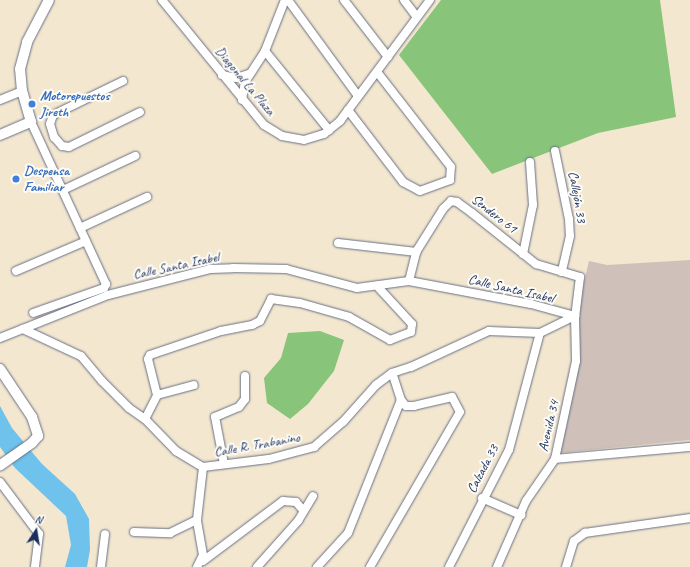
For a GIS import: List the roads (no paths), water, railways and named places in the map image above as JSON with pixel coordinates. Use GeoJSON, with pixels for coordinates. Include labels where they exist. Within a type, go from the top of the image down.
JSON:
{"type":"FeatureCollection","features":[{"type":"Feature","properties":{"kind":"street"},"geometry":{"type":"LineString","coordinates":[[33,314],[104,288],[106,284],[31,122],[22,91],[20,69],[24,52],[49,0]]}},
{"type":"Feature","properties":{"kind":"street","name":"Diagonal La Plaza"},"geometry":{"type":"LineString","coordinates":[[162,0],[242,100],[264,125],[282,136],[313,139],[329,130],[348,110],[430,0]]}},
{"type":"Feature","properties":{"kind":"street"},"geometry":{"type":"LineString","coordinates":[[242,100],[242,92],[249,74],[265,50],[285,0]]}},
{"type":"Feature","properties":{"kind":"street"},"geometry":{"type":"LineString","coordinates":[[288,0],[358,96]]}},
{"type":"Feature","properties":{"kind":"street"},"geometry":{"type":"LineString","coordinates":[[344,0],[388,57]]}},
{"type":"Feature","properties":{"kind":"street"},"geometry":{"type":"LineString","coordinates":[[404,0],[417,17]]}},
{"type":"Feature","properties":{"kind":"street"},"geometry":{"type":"LineString","coordinates":[[265,50],[329,130]]}},
{"type":"Feature","properties":{"kind":"street"},"geometry":{"type":"LineString","coordinates":[[348,110],[403,182],[420,191],[450,180],[451,167],[377,72]]}},
{"type":"Feature","properties":{"kind":"street"},"geometry":{"type":"LineString","coordinates":[[222,75],[236,78],[249,74]]}},
{"type":"Feature","properties":{"kind":"street"},"geometry":{"type":"LineString","coordinates":[[123,81],[55,114],[51,118],[53,134],[62,146],[69,147],[140,112]]}},
{"type":"Feature","properties":{"kind":"street"},"geometry":{"type":"LineString","coordinates":[[0,100],[22,91]]}},
{"type":"Feature","properties":{"kind":"street"},"geometry":{"type":"LineString","coordinates":[[0,135],[31,122]]}},
{"type":"Feature","properties":{"kind":"street"},"geometry":{"type":"LineString","coordinates":[[40,140],[53,134]]}},
{"type":"Feature","properties":{"kind":"street","name":"Callejón 33"},"geometry":{"type":"LineString","coordinates":[[555,151],[569,219],[570,236],[562,272]]}},
{"type":"Feature","properties":{"kind":"street"},"geometry":{"type":"LineString","coordinates":[[63,190],[135,156]]}},
{"type":"Feature","properties":{"kind":"street"},"geometry":{"type":"LineString","coordinates":[[523,254],[533,205],[530,162]]}},
{"type":"Feature","properties":{"kind":"street"},"geometry":{"type":"LineString","coordinates":[[80,228],[147,197]]}},
{"type":"Feature","properties":{"kind":"street","name":"Sendero 61"},"geometry":{"type":"LineString","coordinates":[[409,281],[416,252],[442,209],[451,201],[457,202],[536,264],[580,277]]}},
{"type":"Feature","properties":{"kind":"street"},"geometry":{"type":"LineString","coordinates":[[16,271],[86,241]]}},
{"type":"Feature","properties":{"kind":"street"},"geometry":{"type":"LineString","coordinates":[[338,243],[416,252]]}},
{"type":"Feature","properties":{"kind":"street","name":"Calle Santa Isabel"},"geometry":{"type":"LineString","coordinates":[[0,338],[108,295],[210,269],[286,269],[357,288],[409,281],[531,304],[575,316]]}},
{"type":"Feature","properties":{"kind":"street","name":"Avenida 34"},"geometry":{"type":"LineString","coordinates":[[497,567],[526,501],[555,459],[576,362],[575,316],[580,277]]}},
{"type":"Feature","properties":{"kind":"street"},"geometry":{"type":"LineString","coordinates":[[145,419],[157,395],[148,359],[150,355],[221,331],[252,325],[260,321],[271,299],[300,303],[349,317],[390,340],[411,332],[412,324],[377,286]]}},
{"type":"Feature","properties":{"kind":"street","name":"Calle R. Trabanino"},"geometry":{"type":"LineString","coordinates":[[23,329],[82,356],[129,408],[145,419],[176,451],[203,467],[269,459],[314,447],[343,422],[376,386],[392,373],[411,367],[489,331],[540,333],[575,316]]}},
{"type":"Feature","properties":{"kind":"street","name":"Calzada 33"},"geometry":{"type":"LineString","coordinates":[[449,567],[482,498],[509,450],[540,333]]}},
{"type":"Feature","properties":{"kind":"street"},"geometry":{"type":"LineString","coordinates":[[0,370],[37,428],[38,436],[32,443],[0,465]]}},
{"type":"Feature","properties":{"kind":"street"},"geometry":{"type":"LineString","coordinates":[[370,567],[460,412],[452,397],[414,406],[406,406],[401,400],[392,373]]}},
{"type":"Feature","properties":{"kind":"street"},"geometry":{"type":"LineString","coordinates":[[224,464],[215,417],[239,407],[245,399],[245,376]]}},
{"type":"Feature","properties":{"kind":"street"},"geometry":{"type":"LineString","coordinates":[[157,395],[194,385]]}},
{"type":"Feature","properties":{"kind":"street"},"geometry":{"type":"LineString","coordinates":[[317,567],[348,533],[401,400]]}},
{"type":"Feature","properties":{"kind":"street"},"geometry":{"type":"LineString","coordinates":[[555,459],[690,447]]}},
{"type":"Feature","properties":{"kind":"street"},"geometry":{"type":"LineString","coordinates":[[200,564],[204,550],[197,520],[203,467]]}},
{"type":"Feature","properties":{"kind":"street"},"geometry":{"type":"LineString","coordinates":[[0,482],[39,534],[35,567]]}},
{"type":"Feature","properties":{"kind":"street"},"geometry":{"type":"LineString","coordinates":[[257,567],[298,521],[303,510],[313,496]]}},
{"type":"Feature","properties":{"kind":"street"},"geometry":{"type":"LineString","coordinates":[[482,498],[521,515]]}},
{"type":"Feature","properties":{"kind":"street"},"geometry":{"type":"LineString","coordinates":[[200,564],[283,501],[296,502],[303,510]]}},
{"type":"Feature","properties":{"kind":"street"},"geometry":{"type":"LineString","coordinates":[[566,567],[574,541],[584,533],[690,518]]}},
{"type":"Feature","properties":{"kind":"street"},"geometry":{"type":"LineString","coordinates":[[134,532],[170,533],[197,520]]}},
{"type":"Feature","properties":{"kind":"street"},"geometry":{"type":"LineString","coordinates":[[100,567],[105,534]]}},
{"type":"Feature","properties":{"kind":"water"},"geometry":{"type":"Polygon","coordinates":[[[0,406],[12,428],[42,464],[75,494],[89,519],[90,550],[87,567],[65,567],[71,545],[66,516],[15,468],[0,447],[0,406]]]}},
{"type":"Feature","properties":{"kind":"place","name":"Motorepuestos Jireth"},"geometry":{"type":"Point","coordinates":[32,104]}},
{"type":"Feature","properties":{"kind":"place","name":"Despensa Familiar"},"geometry":{"type":"Point","coordinates":[16,179]}}]}
